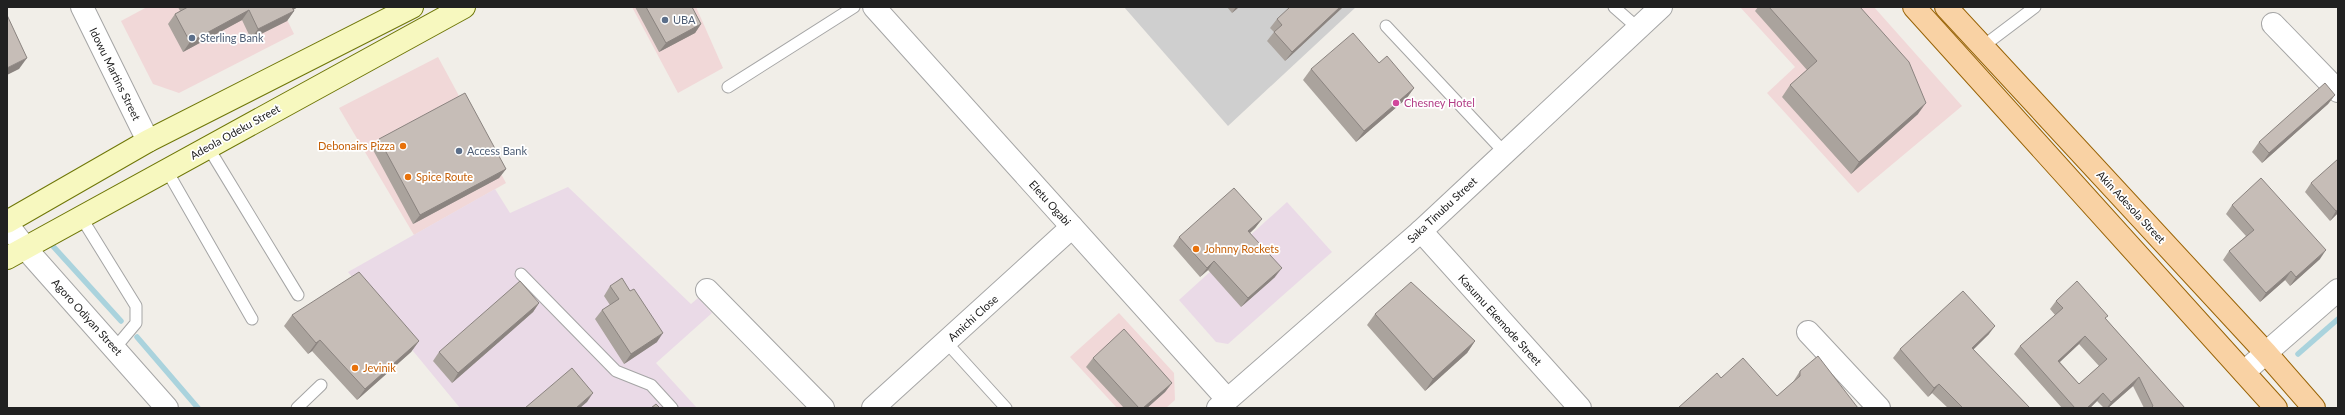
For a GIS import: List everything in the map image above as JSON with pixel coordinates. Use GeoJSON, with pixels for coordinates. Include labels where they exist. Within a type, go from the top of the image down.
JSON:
{"type":"FeatureCollection","features":[{"type":"Feature","properties":{"kind":"main road"},"geometry":{"type":"LineString","coordinates":[[7,223],[148,141],[412,7]]}},
{"type":"Feature","properties":{"kind":"main road"},"geometry":{"type":"LineString","coordinates":[[1914,7],[2276,408]]}},
{"type":"Feature","properties":{"kind":"main road","name":"Akin Adesola Street"},"geometry":{"type":"LineString","coordinates":[[1946,7],[2266,353],[2314,408]]}},
{"type":"Feature","properties":{"kind":"main road","name":"Adeola Odeku Street"},"geometry":{"type":"LineString","coordinates":[[16,254],[166,169],[458,8]]}},
{"type":"Feature","properties":{"kind":"street","name":"Idowu Martins Street"},"geometry":{"type":"LineString","coordinates":[[82,7],[148,141]]}},
{"type":"Feature","properties":{"kind":"street","name":"Eletu Ogabi"},"geometry":{"type":"LineString","coordinates":[[874,7],[1072,228],[1222,404]]}},
{"type":"Feature","properties":{"kind":"street","name":"Saka Tinubu Street"},"geometry":{"type":"LineString","coordinates":[[1222,404],[1421,231],[1661,7]]}},
{"type":"Feature","properties":{"kind":"street"},"geometry":{"type":"LineString","coordinates":[[2273,24],[2338,91]]}},
{"type":"Feature","properties":{"kind":"street","name":"Agoro Odiyan Street"},"geometry":{"type":"LineString","coordinates":[[7,223],[16,254],[115,348],[167,408]]}},
{"type":"Feature","properties":{"kind":"street","name":"Amichi Close"},"geometry":{"type":"LineString","coordinates":[[873,408],[1072,228]]}},
{"type":"Feature","properties":{"kind":"street","name":"Kasumu Ekemode Street"},"geometry":{"type":"LineString","coordinates":[[1421,231],[1580,408]]}},
{"type":"Feature","properties":{"kind":"street"},"geometry":{"type":"LineString","coordinates":[[707,290],[823,408]]}},
{"type":"Feature","properties":{"kind":"street"},"geometry":{"type":"LineString","coordinates":[[2244,372],[2338,290]]}},
{"type":"Feature","properties":{"kind":"street"},"geometry":{"type":"LineString","coordinates":[[1808,332],[1879,408]]}},
{"type":"Feature","properties":{"kind":"lane"},"geometry":{"type":"LineString","coordinates":[[728,87],[854,7]]}},
{"type":"Feature","properties":{"kind":"lane"},"geometry":{"type":"LineString","coordinates":[[1614,7],[1639,29]]}},
{"type":"Feature","properties":{"kind":"lane"},"geometry":{"type":"LineString","coordinates":[[1982,47],[2035,7]]}},
{"type":"Feature","properties":{"kind":"lane"},"geometry":{"type":"LineString","coordinates":[[1386,26],[1504,152]]}},
{"type":"Feature","properties":{"kind":"lane"},"geometry":{"type":"LineString","coordinates":[[208,147],[298,295]]}},
{"type":"Feature","properties":{"kind":"lane"},"geometry":{"type":"LineString","coordinates":[[166,169],[252,319]]}},
{"type":"Feature","properties":{"kind":"lane"},"geometry":{"type":"LineString","coordinates":[[81,217],[136,306],[136,322],[115,348]]}},
{"type":"Feature","properties":{"kind":"lane"},"geometry":{"type":"LineString","coordinates":[[521,274],[616,371],[650,385],[672,408]]}},
{"type":"Feature","properties":{"kind":"lane"},"geometry":{"type":"LineString","coordinates":[[946,342],[1006,408]]}},
{"type":"Feature","properties":{"kind":"lane"},"geometry":{"type":"LineString","coordinates":[[296,408],[321,385]]}},
{"type":"Feature","properties":{"kind":"shaded area"},"geometry":{"type":"Polygon","coordinates":[[[147,7],[281,7],[294,34],[179,93],[153,84],[121,21],[147,7]]]}},
{"type":"Feature","properties":{"kind":"shaded area"},"geometry":{"type":"Polygon","coordinates":[[[632,7],[696,7],[723,68],[678,93],[632,7]]]}},
{"type":"Feature","properties":{"kind":"shaded area"},"geometry":{"type":"Polygon","coordinates":[[[1124,7],[1356,7],[1228,126],[1124,7]]]}},
{"type":"Feature","properties":{"kind":"shaded area"},"geometry":{"type":"Polygon","coordinates":[[[1740,7],[1874,7],[1962,106],[1858,193],[1767,93],[1795,67],[1740,7]]]}},
{"type":"Feature","properties":{"kind":"shaded area"},"geometry":{"type":"Polygon","coordinates":[[[438,57],[506,183],[414,235],[339,108],[438,57]]]}},
{"type":"Feature","properties":{"kind":"shaded area"},"geometry":{"type":"Polygon","coordinates":[[[568,187],[691,304],[698,298],[712,313],[656,363],[697,408],[460,408],[348,272],[495,189],[510,213],[568,187]]]}},
{"type":"Feature","properties":{"kind":"shaded area"},"geometry":{"type":"Polygon","coordinates":[[[1287,202],[1332,252],[1228,344],[1216,342],[1179,300],[1287,202]]]}},
{"type":"Feature","properties":{"kind":"shaded area"},"geometry":{"type":"Polygon","coordinates":[[[1119,313],[1174,373],[1175,400],[1166,408],[1117,408],[1070,357],[1119,313]]]}},
{"type":"Feature","properties":{"kind":"building","name":"Sterling Bank"},"geometry":{"type":"Polygon","coordinates":[[[188,7],[292,7],[294,11],[258,29],[249,10],[190,42],[175,14],[188,7]]]}},
{"type":"Feature","properties":{"kind":"building","name":"UBA"},"geometry":{"type":"Polygon","coordinates":[[[646,7],[692,7],[701,24],[666,43],[646,7]]]}},
{"type":"Feature","properties":{"kind":"building"},"geometry":{"type":"Polygon","coordinates":[[[1290,7],[1340,7],[1292,52],[1274,32],[1282,25],[1277,19],[1290,7]]]}},
{"type":"Feature","properties":{"kind":"building"},"geometry":{"type":"Polygon","coordinates":[[[1769,7],[1860,7],[1909,62],[1926,103],[1859,162],[1790,85],[1817,61],[1769,7]]]}},
{"type":"Feature","properties":{"kind":"building"},"geometry":{"type":"Polygon","coordinates":[[[7,15],[27,58],[7,68],[7,15]]]}},
{"type":"Feature","properties":{"kind":"building"},"geometry":{"type":"Polygon","coordinates":[[[1353,33],[1379,63],[1387,56],[1414,88],[1364,131],[1311,69],[1353,33]]]}},
{"type":"Feature","properties":{"kind":"building"},"geometry":{"type":"Polygon","coordinates":[[[2325,83],[2335,95],[2269,153],[2259,142],[2325,83]]]}},
{"type":"Feature","properties":{"kind":"building"},"geometry":{"type":"Polygon","coordinates":[[[465,93],[506,169],[420,215],[379,139],[465,93]]]}},
{"type":"Feature","properties":{"kind":"building"},"geometry":{"type":"Polygon","coordinates":[[[2338,159],[2338,210],[2336,211],[2311,183],[2338,159]]]}},
{"type":"Feature","properties":{"kind":"building"},"geometry":{"type":"Polygon","coordinates":[[[2261,178],[2326,250],[2296,277],[2291,271],[2266,293],[2229,251],[2254,230],[2232,205],[2261,178]]]}},
{"type":"Feature","properties":{"kind":"building"},"geometry":{"type":"Polygon","coordinates":[[[1234,188],[1262,219],[1248,231],[1282,268],[1248,298],[1214,261],[1207,268],[1179,237],[1234,188]]]}},
{"type":"Feature","properties":{"kind":"building"},"geometry":{"type":"Polygon","coordinates":[[[359,272],[419,341],[365,389],[320,340],[316,343],[292,315],[359,272]]]}},
{"type":"Feature","properties":{"kind":"building"},"geometry":{"type":"Polygon","coordinates":[[[622,278],[630,291],[634,289],[663,333],[631,354],[602,310],[619,299],[610,286],[622,278]]]}},
{"type":"Feature","properties":{"kind":"building"},"geometry":{"type":"Polygon","coordinates":[[[520,281],[539,303],[458,373],[439,352],[520,281]]]}},
{"type":"Feature","properties":{"kind":"building"},"geometry":{"type":"Polygon","coordinates":[[[2077,281],[2108,316],[2105,318],[2185,408],[2151,408],[2153,406],[2139,377],[2111,402],[2103,393],[2087,408],[2075,408],[2020,346],[2063,308],[2056,301],[2077,281]],[[2085,336],[2058,361],[2079,384],[2107,359],[2085,336]]]}},
{"type":"Feature","properties":{"kind":"building"},"geometry":{"type":"Polygon","coordinates":[[[1411,282],[1475,341],[1433,379],[1375,314],[1411,282]]]}},
{"type":"Feature","properties":{"kind":"building"},"geometry":{"type":"Polygon","coordinates":[[[1963,291],[1995,326],[1972,348],[2030,408],[1963,408],[1939,384],[1934,388],[1900,349],[1963,291]]]}},
{"type":"Feature","properties":{"kind":"building"},"geometry":{"type":"Polygon","coordinates":[[[1124,329],[1172,383],[1143,408],[1139,408],[1093,358],[1124,329]]]}},
{"type":"Feature","properties":{"kind":"building"},"geometry":{"type":"Polygon","coordinates":[[[1818,356],[1858,408],[1678,408],[1717,373],[1721,378],[1743,358],[1777,396],[1800,376],[1800,371],[1818,356]]]}},
{"type":"Feature","properties":{"kind":"building"},"geometry":{"type":"Polygon","coordinates":[[[572,368],[593,393],[576,408],[525,408],[572,368]]]}},
{"type":"Feature","properties":{"kind":"building"},"geometry":{"type":"Polygon","coordinates":[[[656,404],[660,408],[651,408],[656,404]]]}},
{"type":"Feature","properties":{"kind":"waterway"},"geometry":{"type":"LineString","coordinates":[[51,244],[121,321]]}},
{"type":"Feature","properties":{"kind":"waterway"},"geometry":{"type":"LineString","coordinates":[[2298,354],[2338,319]]}},
{"type":"Feature","properties":{"kind":"waterway"},"geometry":{"type":"LineString","coordinates":[[137,337],[198,408]]}},
{"type":"Feature","properties":{"kind":"place","name":"UBA"},"geometry":{"type":"Point","coordinates":[665,20]}},
{"type":"Feature","properties":{"kind":"place","name":"Sterling Bank"},"geometry":{"type":"Point","coordinates":[192,38]}},
{"type":"Feature","properties":{"kind":"place","name":"Chesney Hotel"},"geometry":{"type":"Point","coordinates":[1396,103]}},
{"type":"Feature","properties":{"kind":"place","name":"Debonairs Pizza"},"geometry":{"type":"Point","coordinates":[403,146]}},
{"type":"Feature","properties":{"kind":"place","name":"Access Bank"},"geometry":{"type":"Point","coordinates":[459,151]}},
{"type":"Feature","properties":{"kind":"place","name":"Spice Route"},"geometry":{"type":"Point","coordinates":[408,177]}},
{"type":"Feature","properties":{"kind":"place","name":"Johnny Rockets"},"geometry":{"type":"Point","coordinates":[1196,249]}},
{"type":"Feature","properties":{"kind":"place","name":"Jevinik"},"geometry":{"type":"Point","coordinates":[355,368]}}]}
